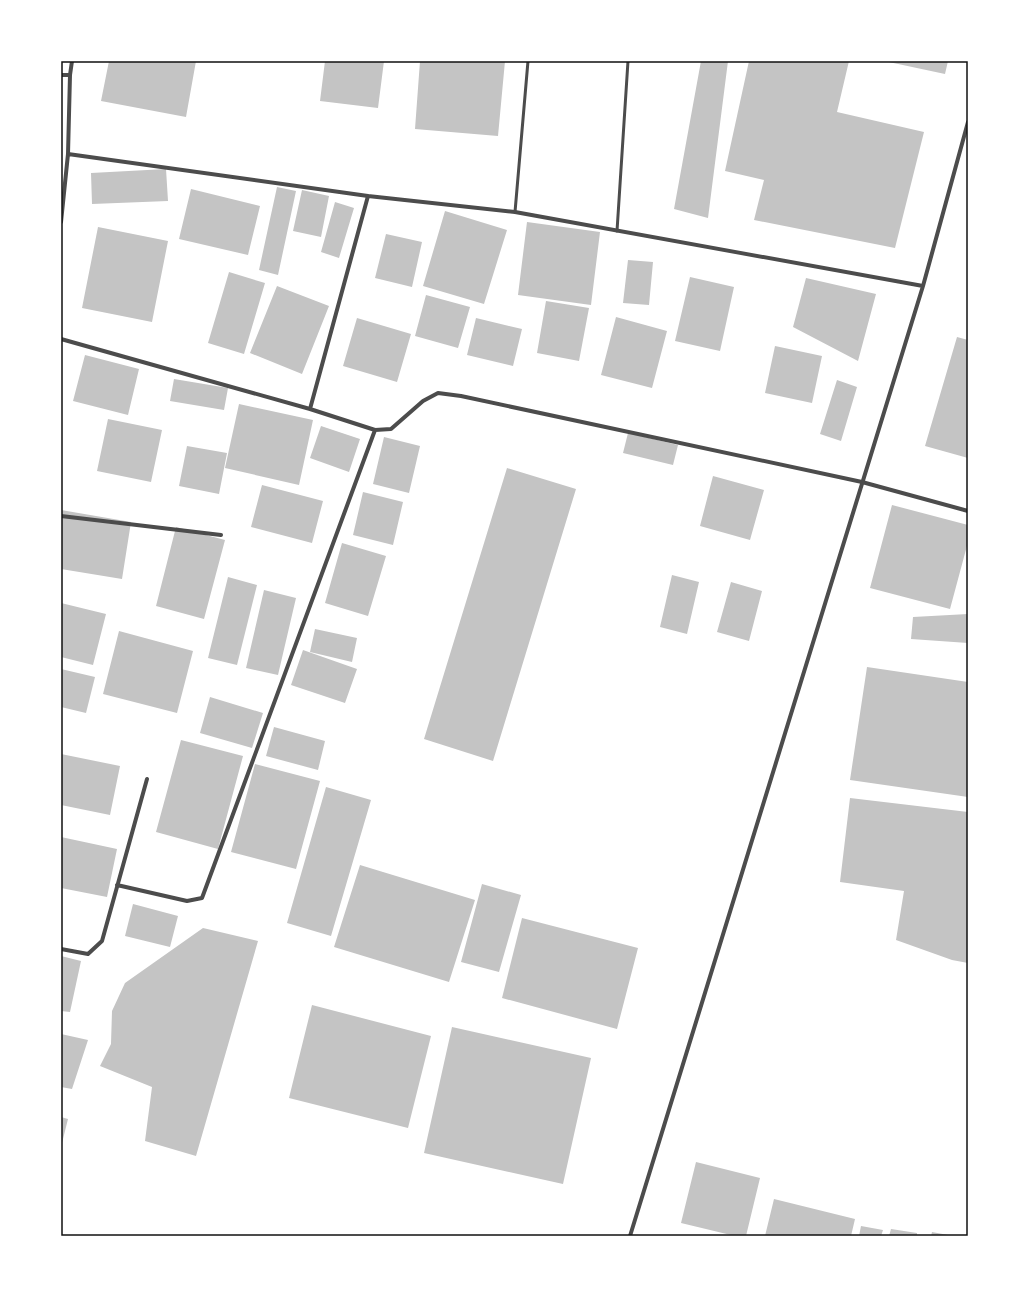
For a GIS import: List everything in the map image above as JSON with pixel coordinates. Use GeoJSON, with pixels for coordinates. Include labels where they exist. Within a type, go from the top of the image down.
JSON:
{"type":"FeatureCollection","features":[{"type":"Feature","properties":{"kind":"street"},"geometry":{"type":"LineString","coordinates":[[61,222],[68,154],[70,75],[72,61]]}},
{"type":"Feature","properties":{"kind":"street"},"geometry":{"type":"LineString","coordinates":[[61,75],[70,75]]}},
{"type":"Feature","properties":{"kind":"street"},"geometry":{"type":"LineString","coordinates":[[630,1236],[923,286],[968,122]]}},
{"type":"Feature","properties":{"kind":"street"},"geometry":{"type":"LineString","coordinates":[[68,154],[368,196],[515,212],[923,286]]}},
{"type":"Feature","properties":{"kind":"street"},"geometry":{"type":"LineString","coordinates":[[310,410],[368,196]]}},
{"type":"Feature","properties":{"kind":"street"},"geometry":{"type":"LineString","coordinates":[[61,339],[375,430],[391,429],[423,401],[438,393],[461,396],[862,482],[968,511]]}},
{"type":"Feature","properties":{"kind":"street"},"geometry":{"type":"LineString","coordinates":[[118,885],[187,901],[202,898],[375,430]]}},
{"type":"Feature","properties":{"kind":"street"},"geometry":{"type":"LineString","coordinates":[[61,516],[221,535]]}},
{"type":"Feature","properties":{"kind":"street"},"geometry":{"type":"LineString","coordinates":[[61,949],[88,954],[102,941],[147,779]]}},
{"type":"Feature","properties":{"kind":"lane"},"geometry":{"type":"LineString","coordinates":[[515,212],[528,61]]}},
{"type":"Feature","properties":{"kind":"lane"},"geometry":{"type":"LineString","coordinates":[[617,230],[628,61]]}},
{"type":"Feature","properties":{"kind":"building"},"geometry":{"type":"Polygon","coordinates":[[[109,61],[196,61],[186,117],[101,101],[109,61]]]}},
{"type":"Feature","properties":{"kind":"building"},"geometry":{"type":"Polygon","coordinates":[[[325,61],[384,61],[378,108],[320,101],[325,61]]]}},
{"type":"Feature","properties":{"kind":"building"},"geometry":{"type":"Polygon","coordinates":[[[420,61],[505,61],[498,136],[415,129],[420,61]]]}},
{"type":"Feature","properties":{"kind":"building"},"geometry":{"type":"Polygon","coordinates":[[[701,61],[728,61],[708,218],[674,209],[701,61]]]}},
{"type":"Feature","properties":{"kind":"building"},"geometry":{"type":"Polygon","coordinates":[[[749,61],[849,61],[837,112],[924,132],[895,248],[754,220],[764,180],[725,171],[749,61]]]}},
{"type":"Feature","properties":{"kind":"building"},"geometry":{"type":"Polygon","coordinates":[[[884,61],[948,61],[945,74],[884,61]]]}},
{"type":"Feature","properties":{"kind":"building"},"geometry":{"type":"Polygon","coordinates":[[[166,169],[168,201],[92,204],[91,173],[166,169]]]}},
{"type":"Feature","properties":{"kind":"building"},"geometry":{"type":"Polygon","coordinates":[[[277,187],[296,191],[278,275],[259,270],[277,187]]]}},
{"type":"Feature","properties":{"kind":"building"},"geometry":{"type":"Polygon","coordinates":[[[191,189],[260,206],[248,255],[179,239],[191,189]]]}},
{"type":"Feature","properties":{"kind":"building"},"geometry":{"type":"Polygon","coordinates":[[[302,190],[329,196],[321,237],[293,231],[302,190]]]}},
{"type":"Feature","properties":{"kind":"building"},"geometry":{"type":"Polygon","coordinates":[[[335,202],[354,208],[339,258],[321,252],[335,202]]]}},
{"type":"Feature","properties":{"kind":"building"},"geometry":{"type":"Polygon","coordinates":[[[445,211],[507,230],[484,304],[423,286],[445,211]]]}},
{"type":"Feature","properties":{"kind":"building"},"geometry":{"type":"Polygon","coordinates":[[[527,222],[600,232],[591,305],[518,295],[527,222]]]}},
{"type":"Feature","properties":{"kind":"building"},"geometry":{"type":"Polygon","coordinates":[[[98,227],[168,241],[152,322],[82,308],[98,227]]]}},
{"type":"Feature","properties":{"kind":"building"},"geometry":{"type":"Polygon","coordinates":[[[386,234],[422,242],[412,287],[375,278],[386,234]]]}},
{"type":"Feature","properties":{"kind":"building"},"geometry":{"type":"Polygon","coordinates":[[[628,260],[653,262],[649,305],[623,303],[628,260]]]}},
{"type":"Feature","properties":{"kind":"building"},"geometry":{"type":"Polygon","coordinates":[[[229,272],[265,283],[244,354],[208,343],[229,272]]]}},
{"type":"Feature","properties":{"kind":"building"},"geometry":{"type":"Polygon","coordinates":[[[690,277],[734,287],[720,351],[675,341],[690,277]]]}},
{"type":"Feature","properties":{"kind":"building"},"geometry":{"type":"Polygon","coordinates":[[[806,278],[876,294],[858,361],[793,327],[806,278]]]}},
{"type":"Feature","properties":{"kind":"building"},"geometry":{"type":"Polygon","coordinates":[[[277,286],[329,306],[302,374],[250,353],[277,286]]]}},
{"type":"Feature","properties":{"kind":"building"},"geometry":{"type":"Polygon","coordinates":[[[426,295],[470,307],[458,348],[415,336],[426,295]]]}},
{"type":"Feature","properties":{"kind":"building"},"geometry":{"type":"Polygon","coordinates":[[[546,301],[589,308],[579,361],[537,353],[546,301]]]}},
{"type":"Feature","properties":{"kind":"building"},"geometry":{"type":"Polygon","coordinates":[[[616,317],[667,331],[652,388],[601,375],[616,317]]]}},
{"type":"Feature","properties":{"kind":"building"},"geometry":{"type":"Polygon","coordinates":[[[357,318],[411,334],[397,382],[343,366],[357,318]]]}},
{"type":"Feature","properties":{"kind":"building"},"geometry":{"type":"Polygon","coordinates":[[[476,318],[522,329],[513,366],[467,355],[476,318]]]}},
{"type":"Feature","properties":{"kind":"building"},"geometry":{"type":"Polygon","coordinates":[[[957,337],[968,340],[968,458],[925,446],[957,337]]]}},
{"type":"Feature","properties":{"kind":"building"},"geometry":{"type":"Polygon","coordinates":[[[775,346],[822,356],[812,403],[765,393],[775,346]]]}},
{"type":"Feature","properties":{"kind":"building"},"geometry":{"type":"Polygon","coordinates":[[[85,355],[139,369],[128,415],[73,401],[85,355]]]}},
{"type":"Feature","properties":{"kind":"building"},"geometry":{"type":"Polygon","coordinates":[[[174,379],[228,388],[224,410],[170,401],[174,379]]]}},
{"type":"Feature","properties":{"kind":"building"},"geometry":{"type":"Polygon","coordinates":[[[837,380],[857,387],[841,441],[820,434],[837,380]]]}},
{"type":"Feature","properties":{"kind":"building"},"geometry":{"type":"Polygon","coordinates":[[[239,404],[313,420],[299,485],[225,468],[239,404]]]}},
{"type":"Feature","properties":{"kind":"building"},"geometry":{"type":"Polygon","coordinates":[[[108,419],[162,430],[151,482],[97,471],[108,419]]]}},
{"type":"Feature","properties":{"kind":"building"},"geometry":{"type":"Polygon","coordinates":[[[321,426],[360,439],[349,472],[310,458],[321,426]]]}},
{"type":"Feature","properties":{"kind":"building"},"geometry":{"type":"Polygon","coordinates":[[[628,433],[678,445],[673,465],[623,453],[628,433]]]}},
{"type":"Feature","properties":{"kind":"building"},"geometry":{"type":"Polygon","coordinates":[[[384,437],[420,446],[409,493],[373,484],[384,437]]]}},
{"type":"Feature","properties":{"kind":"building"},"geometry":{"type":"Polygon","coordinates":[[[187,446],[227,453],[219,494],[179,486],[187,446]]]}},
{"type":"Feature","properties":{"kind":"building"},"geometry":{"type":"Polygon","coordinates":[[[507,468],[576,489],[493,761],[424,739],[507,468]]]}},
{"type":"Feature","properties":{"kind":"building"},"geometry":{"type":"Polygon","coordinates":[[[713,476],[764,490],[750,540],[700,526],[713,476]]]}},
{"type":"Feature","properties":{"kind":"building"},"geometry":{"type":"Polygon","coordinates":[[[262,485],[323,501],[312,543],[251,527],[262,485]]]}},
{"type":"Feature","properties":{"kind":"building"},"geometry":{"type":"Polygon","coordinates":[[[363,492],[403,502],[393,545],[353,535],[363,492]]]}},
{"type":"Feature","properties":{"kind":"building"},"geometry":{"type":"Polygon","coordinates":[[[892,505],[968,525],[968,542],[950,609],[870,588],[892,505]]]}},
{"type":"Feature","properties":{"kind":"building"},"geometry":{"type":"Polygon","coordinates":[[[61,510],[131,522],[122,579],[61,569],[61,510]]]}},
{"type":"Feature","properties":{"kind":"building"},"geometry":{"type":"Polygon","coordinates":[[[176,527],[225,540],[204,619],[156,606],[176,527]]]}},
{"type":"Feature","properties":{"kind":"building"},"geometry":{"type":"Polygon","coordinates":[[[342,543],[386,556],[368,616],[325,603],[342,543]]]}},
{"type":"Feature","properties":{"kind":"building"},"geometry":{"type":"Polygon","coordinates":[[[672,575],[699,582],[687,634],[660,627],[672,575]]]}},
{"type":"Feature","properties":{"kind":"building"},"geometry":{"type":"Polygon","coordinates":[[[228,577],[257,585],[237,665],[208,658],[228,577]]]}},
{"type":"Feature","properties":{"kind":"building"},"geometry":{"type":"Polygon","coordinates":[[[731,582],[762,591],[749,641],[717,632],[731,582]]]}},
{"type":"Feature","properties":{"kind":"building"},"geometry":{"type":"Polygon","coordinates":[[[264,590],[296,598],[278,675],[246,668],[264,590]]]}},
{"type":"Feature","properties":{"kind":"building"},"geometry":{"type":"Polygon","coordinates":[[[61,603],[106,614],[93,665],[61,657],[61,603]]]}},
{"type":"Feature","properties":{"kind":"building"},"geometry":{"type":"Polygon","coordinates":[[[968,614],[968,643],[911,639],[913,617],[968,614]]]}},
{"type":"Feature","properties":{"kind":"building"},"geometry":{"type":"Polygon","coordinates":[[[315,629],[357,638],[352,662],[310,652],[315,629]]]}},
{"type":"Feature","properties":{"kind":"building"},"geometry":{"type":"Polygon","coordinates":[[[119,631],[193,651],[177,713],[103,694],[119,631]]]}},
{"type":"Feature","properties":{"kind":"building"},"geometry":{"type":"Polygon","coordinates":[[[303,650],[357,669],[345,703],[291,685],[303,650]]]}},
{"type":"Feature","properties":{"kind":"building"},"geometry":{"type":"Polygon","coordinates":[[[867,667],[968,682],[968,797],[850,780],[867,667]]]}},
{"type":"Feature","properties":{"kind":"building"},"geometry":{"type":"Polygon","coordinates":[[[61,669],[95,677],[86,713],[61,707],[61,669]]]}},
{"type":"Feature","properties":{"kind":"building"},"geometry":{"type":"Polygon","coordinates":[[[210,697],[263,713],[252,748],[200,733],[210,697]]]}},
{"type":"Feature","properties":{"kind":"building"},"geometry":{"type":"Polygon","coordinates":[[[274,727],[325,741],[318,770],[266,756],[274,727]]]}},
{"type":"Feature","properties":{"kind":"building"},"geometry":{"type":"Polygon","coordinates":[[[181,740],[243,756],[218,849],[156,832],[181,740]]]}},
{"type":"Feature","properties":{"kind":"building"},"geometry":{"type":"Polygon","coordinates":[[[61,754],[120,766],[110,815],[61,805],[61,754]]]}},
{"type":"Feature","properties":{"kind":"building"},"geometry":{"type":"Polygon","coordinates":[[[255,764],[320,781],[296,869],[231,852],[255,764]]]}},
{"type":"Feature","properties":{"kind":"building"},"geometry":{"type":"Polygon","coordinates":[[[326,787],[371,800],[331,936],[287,923],[326,787]]]}},
{"type":"Feature","properties":{"kind":"building"},"geometry":{"type":"Polygon","coordinates":[[[850,798],[968,812],[968,963],[952,960],[896,940],[904,891],[840,882],[850,798]]]}},
{"type":"Feature","properties":{"kind":"building"},"geometry":{"type":"Polygon","coordinates":[[[61,837],[117,849],[107,897],[61,888],[61,837]]]}},
{"type":"Feature","properties":{"kind":"building"},"geometry":{"type":"Polygon","coordinates":[[[360,865],[475,900],[449,982],[334,947],[360,865]]]}},
{"type":"Feature","properties":{"kind":"building"},"geometry":{"type":"Polygon","coordinates":[[[482,884],[521,895],[499,972],[461,962],[482,884]]]}},
{"type":"Feature","properties":{"kind":"building"},"geometry":{"type":"Polygon","coordinates":[[[133,904],[178,916],[170,947],[125,936],[133,904]]]}},
{"type":"Feature","properties":{"kind":"building"},"geometry":{"type":"Polygon","coordinates":[[[522,918],[638,948],[617,1029],[502,998],[522,918]]]}},
{"type":"Feature","properties":{"kind":"building"},"geometry":{"type":"Polygon","coordinates":[[[203,928],[258,941],[196,1156],[145,1141],[152,1087],[100,1066],[111,1044],[112,1011],[125,983],[203,928]]]}},
{"type":"Feature","properties":{"kind":"building"},"geometry":{"type":"Polygon","coordinates":[[[61,956],[81,961],[70,1012],[61,1011],[61,956]]]}},
{"type":"Feature","properties":{"kind":"building"},"geometry":{"type":"Polygon","coordinates":[[[312,1005],[431,1036],[408,1128],[289,1098],[312,1005]]]}},
{"type":"Feature","properties":{"kind":"building"},"geometry":{"type":"Polygon","coordinates":[[[452,1027],[591,1058],[563,1184],[424,1153],[452,1027]]]}},
{"type":"Feature","properties":{"kind":"building"},"geometry":{"type":"Polygon","coordinates":[[[61,1034],[88,1040],[72,1089],[61,1087],[61,1034]]]}},
{"type":"Feature","properties":{"kind":"building"},"geometry":{"type":"Polygon","coordinates":[[[61,1117],[68,1119],[62,1143],[61,1143],[61,1117]]]}},
{"type":"Feature","properties":{"kind":"building"},"geometry":{"type":"Polygon","coordinates":[[[696,1162],[760,1178],[746,1236],[735,1236],[681,1223],[696,1162]]]}},
{"type":"Feature","properties":{"kind":"building"},"geometry":{"type":"Polygon","coordinates":[[[774,1199],[855,1219],[851,1236],[765,1236],[774,1199]]]}},
{"type":"Feature","properties":{"kind":"building"},"geometry":{"type":"Polygon","coordinates":[[[861,1226],[883,1230],[881,1236],[859,1236],[861,1226]]]}},
{"type":"Feature","properties":{"kind":"building"},"geometry":{"type":"Polygon","coordinates":[[[891,1229],[917,1233],[917,1236],[889,1236],[891,1229]]]}},
{"type":"Feature","properties":{"kind":"building"},"geometry":{"type":"Polygon","coordinates":[[[932,1232],[948,1235],[948,1236],[931,1236],[932,1232]]]}}]}
